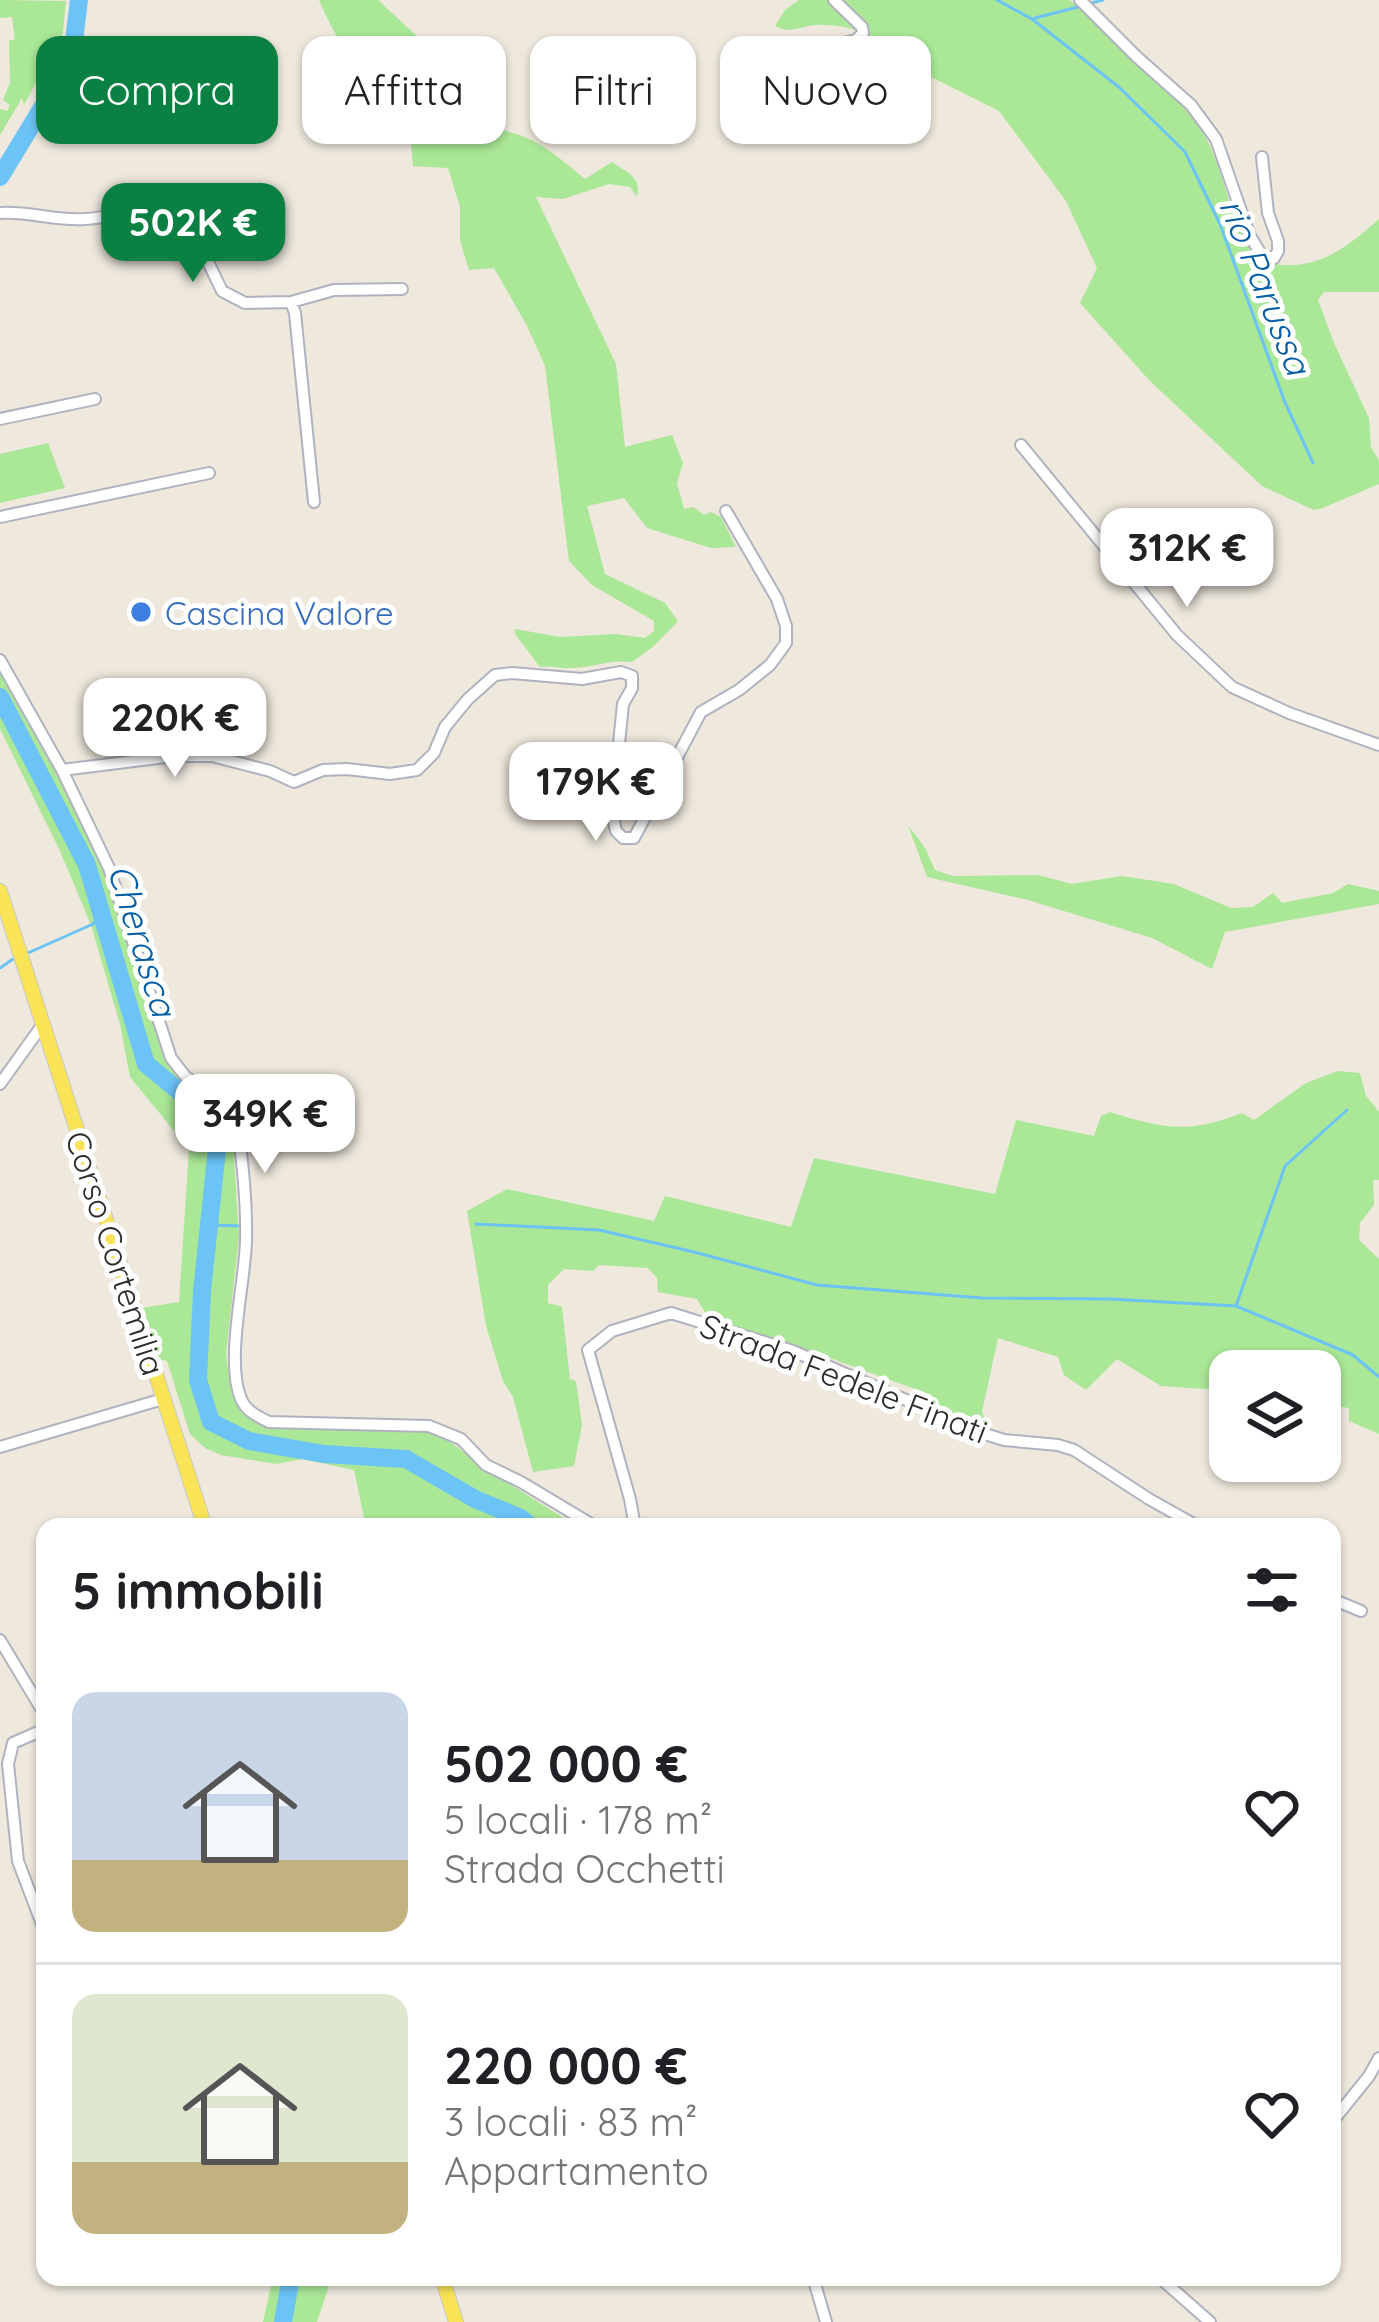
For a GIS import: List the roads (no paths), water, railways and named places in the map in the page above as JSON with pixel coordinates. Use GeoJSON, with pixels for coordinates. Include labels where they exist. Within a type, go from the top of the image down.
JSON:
{"type":"FeatureCollection","features":[{"type":"Feature","properties":{"kind":"main road"},"geometry":{"type":"LineString","coordinates":[[0,891],[6,936]]}},
{"type":"Feature","properties":{"kind":"main road","name":"Corso Cortemilia"},"geometry":{"type":"LineString","coordinates":[[6,936],[21,956],[202,1518]]}},
{"type":"Feature","properties":{"kind":"main road"},"geometry":{"type":"LineString","coordinates":[[445,2286],[456,2322]]}},
{"type":"Feature","properties":{"kind":"street"},"geometry":{"type":"LineString","coordinates":[[834,0],[862,27],[860,36]]}},
{"type":"Feature","properties":{"kind":"street"},"geometry":{"type":"LineString","coordinates":[[1080,0],[1191,105],[1216,139],[1249,234],[1262,256],[1274,258],[1278,241],[1268,213],[1262,158]]}},
{"type":"Feature","properties":{"kind":"street"},"geometry":{"type":"LineString","coordinates":[[0,213],[76,220],[178,206],[222,291],[245,303],[290,302],[334,290],[402,289]]}},
{"type":"Feature","properties":{"kind":"street"},"geometry":{"type":"LineString","coordinates":[[290,302],[295,313],[314,502]]}},
{"type":"Feature","properties":{"kind":"street"},"geometry":{"type":"LineString","coordinates":[[0,419],[95,399]]}},
{"type":"Feature","properties":{"kind":"street"},"geometry":{"type":"LineString","coordinates":[[1021,445],[1177,635],[1232,687],[1379,745]]}},
{"type":"Feature","properties":{"kind":"street"},"geometry":{"type":"LineString","coordinates":[[0,517],[209,473]]}},
{"type":"Feature","properties":{"kind":"street"},"geometry":{"type":"LineString","coordinates":[[62,770],[174,756],[212,756],[293,782],[323,770],[390,774],[417,770],[468,699],[495,676],[582,679],[621,672],[632,676],[632,688],[623,704],[611,813],[623,838],[634,838],[701,712],[739,691],[787,643],[787,626],[777,599],[726,511]]}},
{"type":"Feature","properties":{"kind":"street"},"geometry":{"type":"LineString","coordinates":[[0,660],[62,770],[109,868],[171,1058],[186,1077],[229,1106],[238,1119],[246,1239],[237,1382],[248,1411],[268,1422],[429,1426],[446,1431],[461,1439],[486,1465],[581,1518]]}},
{"type":"Feature","properties":{"kind":"street"},"geometry":{"type":"LineString","coordinates":[[0,1084],[43,1024]]}},
{"type":"Feature","properties":{"kind":"street","name":"Strada Fedele Finati"},"geometry":{"type":"LineString","coordinates":[[633,1518],[588,1351],[611,1330],[670,1313],[794,1351],[982,1433],[1074,1450],[1183,1518]]}},
{"type":"Feature","properties":{"kind":"street"},"geometry":{"type":"LineString","coordinates":[[0,1448],[163,1399]]}},
{"type":"Feature","properties":{"kind":"street"},"geometry":{"type":"LineString","coordinates":[[1341,1603],[1361,1611]]}},
{"type":"Feature","properties":{"kind":"street"},"geometry":{"type":"LineString","coordinates":[[0,1640],[36,1700]]}},
{"type":"Feature","properties":{"kind":"street"},"geometry":{"type":"LineString","coordinates":[[36,1733],[13,1742],[8,1764],[18,1861],[36,1908]]}},
{"type":"Feature","properties":{"kind":"street"},"geometry":{"type":"LineString","coordinates":[[1341,2111],[1379,2057]]}},
{"type":"Feature","properties":{"kind":"street"},"geometry":{"type":"LineString","coordinates":[[816,2286],[826,2322]]}},
{"type":"Feature","properties":{"kind":"street"},"geometry":{"type":"LineString","coordinates":[[1169,2286],[1210,2322]]}},
{"type":"Feature","properties":{"kind":"waterway","name":"Cherasca"},"geometry":{"type":"LineString","coordinates":[[0,177],[59,80],[74,41],[79,0]]}},
{"type":"Feature","properties":{"kind":"waterway","name":"rio Parussa"},"geometry":{"type":"LineString","coordinates":[[997,0],[1032,19],[1120,88],[1185,152],[1220,224],[1284,400],[1313,463]]}},
{"type":"Feature","properties":{"kind":"waterway"},"geometry":{"type":"LineString","coordinates":[[1087,4],[1103,0]]}},
{"type":"Feature","properties":{"kind":"waterway"},"geometry":{"type":"LineString","coordinates":[[1035,18],[1078,7]]}},
{"type":"Feature","properties":{"kind":"waterway","name":"Cherasca"},"geometry":{"type":"LineString","coordinates":[[0,697],[87,865],[146,1064],[203,1111],[218,1140],[198,1380],[211,1422],[249,1441],[324,1454],[406,1459],[475,1499],[521,1518]]}},
{"type":"Feature","properties":{"kind":"waterway"},"geometry":{"type":"LineString","coordinates":[[28,953],[93,924],[101,915]]}},
{"type":"Feature","properties":{"kind":"waterway"},"geometry":{"type":"LineString","coordinates":[[0,968],[13,959]]}},
{"type":"Feature","properties":{"kind":"waterway"},"geometry":{"type":"LineString","coordinates":[[1236,1306],[1285,1166],[1347,1110]]}},
{"type":"Feature","properties":{"kind":"waterway"},"geometry":{"type":"LineString","coordinates":[[476,1224],[599,1230],[817,1285],[982,1298],[1236,1306],[1353,1355],[1379,1377]]}},
{"type":"Feature","properties":{"kind":"waterway"},"geometry":{"type":"LineString","coordinates":[[208,1225],[241,1226]]}},
{"type":"Feature","properties":{"kind":"waterway","name":"Cherasca"},"geometry":{"type":"LineString","coordinates":[[283,2322],[289,2286]]}},
{"type":"Feature","properties":{"kind":"place","name":"Cascina Valore"},"geometry":{"type":"Point","coordinates":[141,612]}}]}
